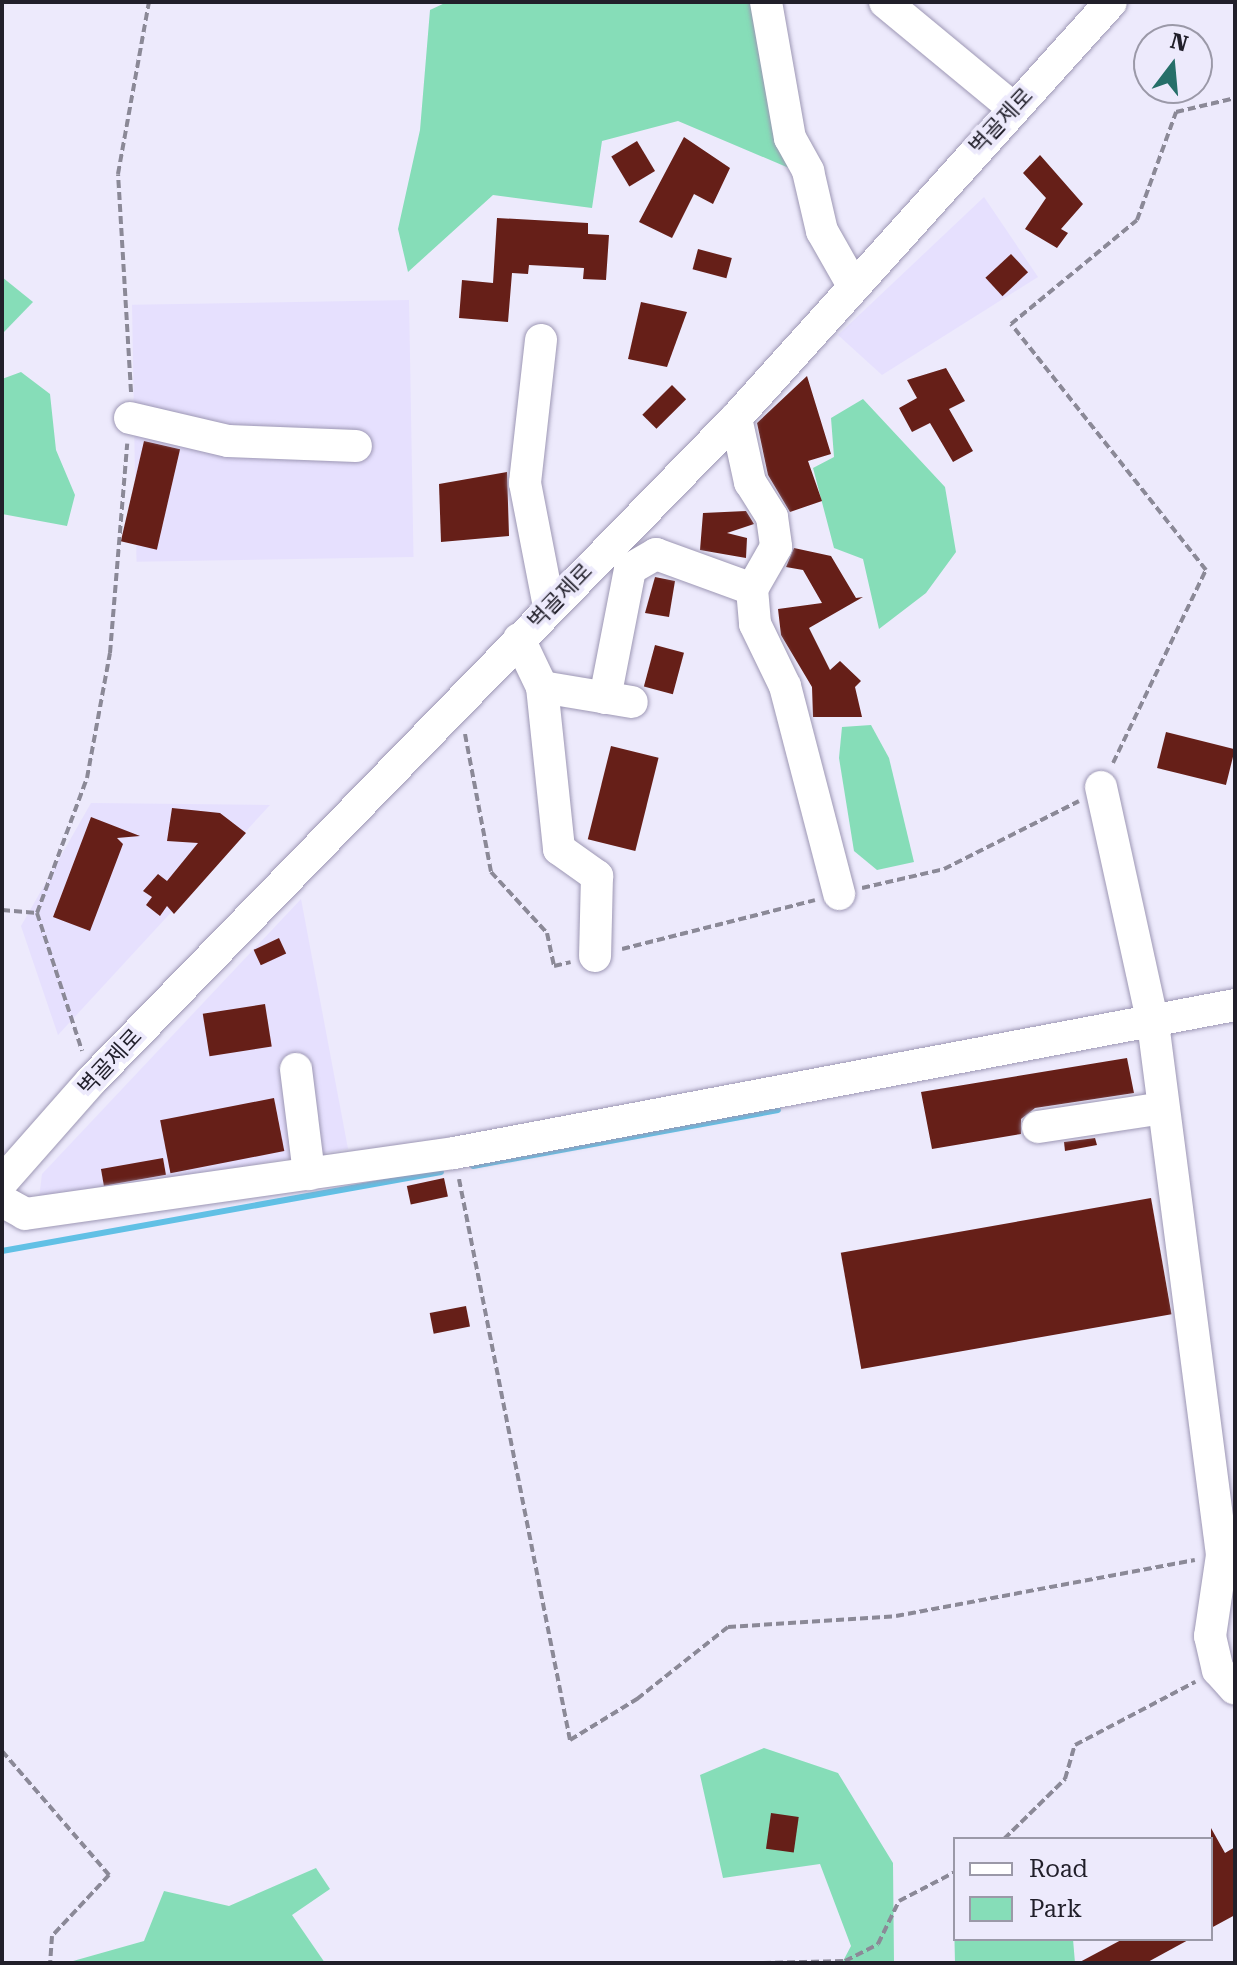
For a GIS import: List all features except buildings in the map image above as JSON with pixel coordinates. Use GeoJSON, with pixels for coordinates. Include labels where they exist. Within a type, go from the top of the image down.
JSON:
{"type":"FeatureCollection","features":[{"type":"Feature","properties":{"kind":"street"},"geometry":{"type":"LineString","coordinates":[[766,2],[790,138],[808,171],[822,231],[851,282]]}},
{"type":"Feature","properties":{"kind":"street"},"geometry":{"type":"LineString","coordinates":[[885,2],[1013,108]]}},
{"type":"Feature","properties":{"kind":"street","name":"벽골제로"},"geometry":{"type":"LineString","coordinates":[[2,1182],[91,1081],[458,700],[736,418],[851,282],[1111,2]]}},
{"type":"Feature","properties":{"kind":"street"},"geometry":{"type":"LineString","coordinates":[[541,340],[525,483],[549,607]]}},
{"type":"Feature","properties":{"kind":"street"},"geometry":{"type":"LineString","coordinates":[[130,418],[228,441],[356,446]]}},
{"type":"Feature","properties":{"kind":"street"},"geometry":{"type":"LineString","coordinates":[[736,418],[750,482],[772,517],[776,547],[752,589],[755,624],[785,686],[839,894]]}},
{"type":"Feature","properties":{"kind":"street"},"geometry":{"type":"LineString","coordinates":[[542,687],[619,700],[630,569],[656,554],[752,589]]}},
{"type":"Feature","properties":{"kind":"street"},"geometry":{"type":"LineString","coordinates":[[519,639],[542,687],[559,849],[597,876],[595,956]]}},
{"type":"Feature","properties":{"kind":"street"},"geometry":{"type":"LineString","coordinates":[[1101,787],[1153,1023],[1228,1565],[1210,1636],[1227,1679]]}},
{"type":"Feature","properties":{"kind":"street"},"geometry":{"type":"LineString","coordinates":[[2,1201],[25,1214],[454,1153],[1153,1023],[1235,1005]]}},
{"type":"Feature","properties":{"kind":"street"},"geometry":{"type":"LineString","coordinates":[[296,1069],[309,1174]]}},
{"type":"Feature","properties":{"kind":"street"},"geometry":{"type":"LineString","coordinates":[[1038,1127],[1163,1108]]}},
{"type":"Feature","properties":{"kind":"path"},"geometry":{"type":"LineString","coordinates":[[91,1081],[37,913],[87,778],[110,653],[130,418],[118,174],[149,2]]}},
{"type":"Feature","properties":{"kind":"path"},"geometry":{"type":"LineString","coordinates":[[458,700],[491,872],[547,933],[554,966],[944,869],[1031,830],[1101,787],[1206,570],[1011,324],[1137,220],[1176,112],[1235,98]]}},
{"type":"Feature","properties":{"kind":"path"},"geometry":{"type":"LineString","coordinates":[[2,910],[37,913]]}},
{"type":"Feature","properties":{"kind":"path"},"geometry":{"type":"LineString","coordinates":[[454,1153],[570,1740],[637,1699],[728,1627],[896,1616],[1228,1565]]}},
{"type":"Feature","properties":{"kind":"path"},"geometry":{"type":"LineString","coordinates":[[1006,1837],[1065,1779],[1075,1745],[1227,1679]]}},
{"type":"Feature","properties":{"kind":"path"},"geometry":{"type":"LineString","coordinates":[[2,1751],[109,1875],[52,1936],[50,1963]]}},
{"type":"Feature","properties":{"kind":"path"},"geometry":{"type":"LineString","coordinates":[[763,1963],[845,1961],[878,1944],[899,1901],[953,1873]]}},
{"type":"Feature","properties":{"kind":"shaded area"},"geometry":{"type":"Polygon","coordinates":[[[984,197],[1038,277],[882,375],[838,335],[984,197]]]}},
{"type":"Feature","properties":{"kind":"shaded area"},"geometry":{"type":"Polygon","coordinates":[[[409,300],[413,557],[137,562],[132,305],[409,300]]]}},
{"type":"Feature","properties":{"kind":"shaded area"},"geometry":{"type":"Polygon","coordinates":[[[91,803],[270,805],[58,1035],[21,926],[91,803]]]}},
{"type":"Feature","properties":{"kind":"shaded area"},"geometry":{"type":"Polygon","coordinates":[[[301,899],[348,1149],[39,1199],[42,1174],[301,899]]]}},
{"type":"Feature","properties":{"kind":"green space"},"geometry":{"type":"Polygon","coordinates":[[[447,2],[756,2],[803,174],[678,121],[602,141],[592,208],[493,195],[408,272],[398,229],[420,130],[430,10],[447,2]]]}},
{"type":"Feature","properties":{"kind":"green space"},"geometry":{"type":"Polygon","coordinates":[[[2,277],[33,302],[2,334],[2,277]]]}},
{"type":"Feature","properties":{"kind":"green space"},"geometry":{"type":"Polygon","coordinates":[[[21,372],[50,394],[56,450],[75,495],[67,526],[2,514],[2,379],[21,372]]]}},
{"type":"Feature","properties":{"kind":"green space"},"geometry":{"type":"Polygon","coordinates":[[[863,399],[945,487],[956,552],[926,593],[879,629],[863,559],[834,548],[813,468],[834,457],[831,418],[863,399]]]}},
{"type":"Feature","properties":{"kind":"green space"},"geometry":{"type":"Polygon","coordinates":[[[871,725],[889,758],[914,862],[877,870],[854,851],[839,758],[842,727],[871,725]]]}},
{"type":"Feature","properties":{"kind":"green space"},"geometry":{"type":"Polygon","coordinates":[[[764,1748],[838,1773],[893,1863],[894,1963],[842,1963],[851,1946],[820,1864],[723,1878],[700,1775],[764,1748]]]}},
{"type":"Feature","properties":{"kind":"green space"},"geometry":{"type":"Polygon","coordinates":[[[316,1868],[330,1889],[292,1915],[325,1963],[66,1963],[144,1941],[164,1891],[229,1906],[316,1868]]]}},
{"type":"Feature","properties":{"kind":"green space"},"geometry":{"type":"Polygon","coordinates":[[[954,1941],[1073,1941],[1075,1963],[955,1963],[954,1941]]]}},
{"type":"Feature","properties":{"kind":"waterway"},"geometry":{"type":"LineString","coordinates":[[473,1166],[778,1110]]}},
{"type":"Feature","properties":{"kind":"waterway"},"geometry":{"type":"LineString","coordinates":[[2,1251],[441,1172]]}}]}
